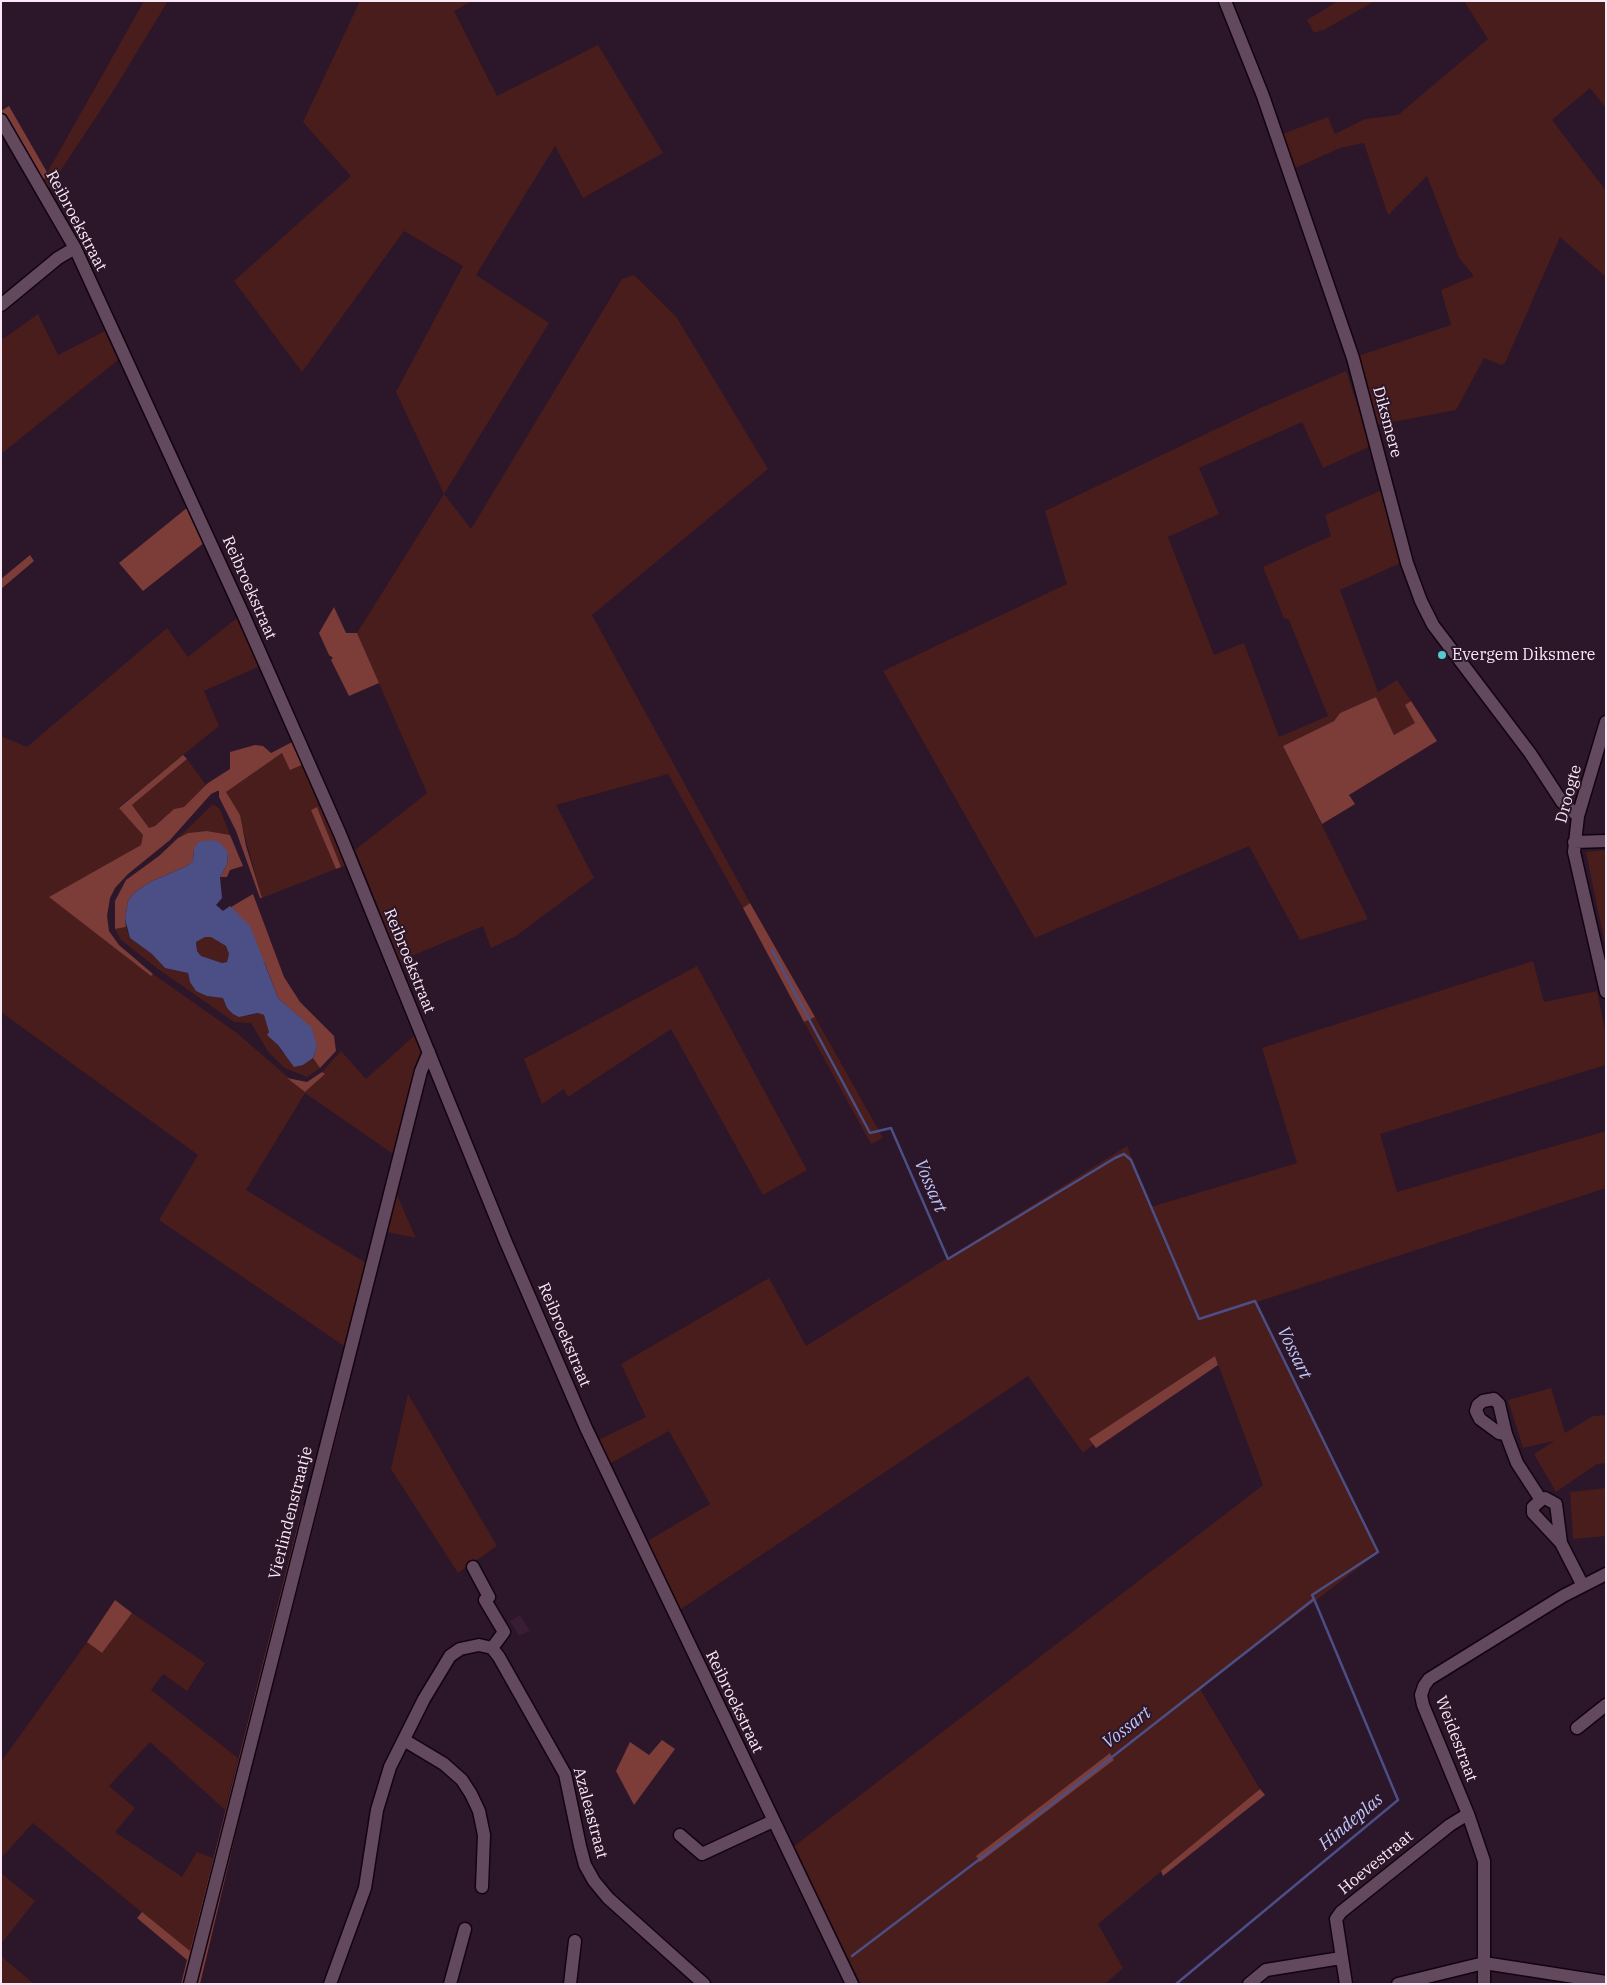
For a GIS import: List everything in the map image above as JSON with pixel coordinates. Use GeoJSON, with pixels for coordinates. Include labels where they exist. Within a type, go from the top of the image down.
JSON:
{"type":"FeatureCollection","features":[{"type":"Feature","properties":{"kind":"street","name":"Diksmere"},"geometry":{"type":"LineString","coordinates":[[1226,1],[1263,96],[1353,358],[1407,563],[1421,601],[1432,625],[1530,753],[1562,802],[1578,816]]}},
{"type":"Feature","properties":{"kind":"street","name":"Reibroekstraat"},"geometry":{"type":"LineString","coordinates":[[1,120],[75,248],[239,605],[336,824],[505,1240],[586,1428],[852,1984]]}},
{"type":"Feature","properties":{"kind":"street"},"geometry":{"type":"LineString","coordinates":[[1,305],[58,258],[75,248]]}},
{"type":"Feature","properties":{"kind":"street","name":"Droogte"},"geometry":{"type":"LineString","coordinates":[[1606,722],[1578,816],[1574,842],[1574,852],[1606,992]]}},
{"type":"Feature","properties":{"kind":"street"},"geometry":{"type":"LineString","coordinates":[[1574,842],[1606,841]]}},
{"type":"Feature","properties":{"kind":"street","name":"Vierlindenstraatje"},"geometry":{"type":"LineString","coordinates":[[190,1984],[421,1070],[429,1052]]}},
{"type":"Feature","properties":{"kind":"street"},"geometry":{"type":"LineString","coordinates":[[1506,1434],[1516,1463],[1520,1462],[1527,1467],[1540,1488],[1540,1500]]}},
{"type":"Feature","properties":{"kind":"street"},"geometry":{"type":"LineString","coordinates":[[1561,1543],[1556,1504],[1545,1498],[1540,1500],[1533,1507],[1533,1513],[1561,1543],[1582,1584]]}},
{"type":"Feature","properties":{"kind":"street"},"geometry":{"type":"LineString","coordinates":[[330,1984],[365,1888],[377,1810],[390,1767],[424,1699],[450,1656],[470,1646],[480,1645],[492,1648],[504,1632],[485,1600],[489,1597],[473,1567]]}},
{"type":"Feature","properties":{"kind":"street","name":"Weidestraat"},"geometry":{"type":"LineString","coordinates":[[1484,1984],[1484,1861],[1468,1814],[1423,1705],[1421,1695],[1429,1679],[1582,1584],[1606,1574]]}},
{"type":"Feature","properties":{"kind":"street","name":"Azaleastraat"},"geometry":{"type":"LineString","coordinates":[[492,1648],[510,1675],[565,1774],[585,1865],[594,1881],[608,1898],[704,1984]]}},
{"type":"Feature","properties":{"kind":"street"},"geometry":{"type":"LineString","coordinates":[[1577,1728],[1606,1704]]}},
{"type":"Feature","properties":{"kind":"street"},"geometry":{"type":"LineString","coordinates":[[404,1740],[444,1764],[462,1780],[471,1794],[484,1834],[482,1887]]}},
{"type":"Feature","properties":{"kind":"street","name":"Hoevestraat"},"geometry":{"type":"LineString","coordinates":[[1346,1984],[1336,1919],[1341,1912],[1450,1825],[1468,1814]]}},
{"type":"Feature","properties":{"kind":"street"},"geometry":{"type":"LineString","coordinates":[[680,1835],[702,1854],[773,1821]]}},
{"type":"Feature","properties":{"kind":"street"},"geometry":{"type":"LineString","coordinates":[[450,1984],[465,1930]]}},
{"type":"Feature","properties":{"kind":"street"},"geometry":{"type":"LineString","coordinates":[[570,1984],[575,1940]]}},
{"type":"Feature","properties":{"kind":"street"},"geometry":{"type":"LineString","coordinates":[[1249,1984],[1266,1970],[1341,1958]]}},
{"type":"Feature","properties":{"kind":"street"},"geometry":{"type":"LineString","coordinates":[[1398,1984],[1484,1963],[1606,1982]]}},
{"type":"Feature","properties":{"kind":"shaded area"},"geometry":{"type":"Polygon","coordinates":[[[144,1],[168,1],[112,93],[47,191],[42,182],[144,1]]]}},
{"type":"Feature","properties":{"kind":"shaded area"},"geometry":{"type":"Polygon","coordinates":[[[360,1],[472,1],[454,11],[497,96],[598,45],[663,153],[583,198],[555,146],[476,275],[549,323],[444,494],[396,392],[463,266],[404,231],[302,372],[234,281],[351,176],[303,122],[360,1]]]}},
{"type":"Feature","properties":{"kind":"shaded area"},"geometry":{"type":"Polygon","coordinates":[[[1338,1],[1375,1],[1322,31],[1314,33],[1307,20],[1338,1]]]}},
{"type":"Feature","properties":{"kind":"shaded area"},"geometry":{"type":"Polygon","coordinates":[[[1464,1],[1606,1],[1606,108],[1590,88],[1552,120],[1606,191],[1606,277],[1560,237],[1505,363],[1502,365],[1484,358],[1456,410],[1377,425],[1358,356],[1451,325],[1441,290],[1474,276],[1459,258],[1427,176],[1388,215],[1364,143],[1340,148],[1293,169],[1282,134],[1328,117],[1335,134],[1365,119],[1398,115],[1488,39],[1464,1]]]}},
{"type":"Feature","properties":{"kind":"shaded area"},"geometry":{"type":"Polygon","coordinates":[[[9,106],[48,174],[42,182],[1,111],[9,106]]]}},
{"type":"Feature","properties":{"kind":"shaded area"},"geometry":{"type":"Polygon","coordinates":[[[634,275],[677,318],[768,469],[592,615],[750,903],[743,908],[668,774],[556,805],[594,878],[516,936],[491,948],[483,926],[400,961],[355,850],[427,793],[357,633],[444,494],[471,529],[622,279],[634,275]]]}},
{"type":"Feature","properties":{"kind":"shaded area"},"geometry":{"type":"Polygon","coordinates":[[[38,314],[58,355],[105,331],[118,360],[1,454],[1,337],[3,339],[38,314]]]}},
{"type":"Feature","properties":{"kind":"shaded area"},"geometry":{"type":"Polygon","coordinates":[[[1346,371],[1371,446],[1323,468],[1302,422],[1199,468],[1219,514],[1168,537],[1214,655],[1244,643],[1279,737],[1328,716],[1289,620],[1284,618],[1263,567],[1331,536],[1325,515],[1382,490],[1403,562],[1340,590],[1378,692],[1397,680],[1411,701],[1405,705],[1415,723],[1394,735],[1376,697],[1340,713],[1334,721],[1283,746],[1368,919],[1300,940],[1249,846],[1035,938],[883,671],[1067,584],[1045,511],[1256,410],[1346,371]]]}},
{"type":"Feature","properties":{"kind":"shaded area"},"geometry":{"type":"Polygon","coordinates":[[[188,507],[205,542],[143,591],[119,563],[188,507]]]}},
{"type":"Feature","properties":{"kind":"shaded area"},"geometry":{"type":"Polygon","coordinates":[[[30,555],[34,561],[1,589],[1,579],[30,555]]]}},
{"type":"Feature","properties":{"kind":"shaded area"},"geometry":{"type":"Polygon","coordinates":[[[334,607],[346,633],[357,633],[379,683],[349,696],[331,660],[333,658],[329,655],[319,633],[334,607]]]}},
{"type":"Feature","properties":{"kind":"shaded area"},"geometry":{"type":"Polygon","coordinates":[[[238,617],[260,666],[204,691],[219,726],[119,807],[143,835],[141,845],[50,897],[151,976],[153,974],[237,1033],[305,1092],[325,1074],[322,1072],[341,1051],[366,1079],[415,1035],[423,1052],[396,1156],[305,1093],[246,1190],[366,1263],[344,1346],[159,1220],[198,1155],[1,1012],[1,736],[27,747],[167,628],[188,657],[238,617]]]}},
{"type":"Feature","properties":{"kind":"shaded area"},"geometry":{"type":"Polygon","coordinates":[[[1376,697],[1394,735],[1415,723],[1405,705],[1411,701],[1437,741],[1349,795],[1355,804],[1322,824],[1283,746],[1334,721],[1340,713],[1376,697]]]}},
{"type":"Feature","properties":{"kind":"shaded area"},"geometry":{"type":"Polygon","coordinates":[[[294,741],[304,764],[290,770],[282,753],[226,792],[240,815],[246,846],[262,898],[260,898],[236,831],[219,797],[219,791],[211,794],[170,840],[128,874],[115,888],[110,898],[107,916],[109,931],[119,945],[153,974],[151,976],[49,897],[141,845],[143,835],[119,808],[183,755],[187,759],[132,805],[149,828],[155,826],[174,809],[184,807],[208,783],[230,769],[230,752],[255,745],[263,746],[271,753],[294,741]]]}},
{"type":"Feature","properties":{"kind":"shaded area"},"geometry":{"type":"Polygon","coordinates":[[[282,753],[304,764],[348,865],[341,867],[317,808],[311,810],[336,869],[262,898],[243,830],[225,792],[282,753]]]}},
{"type":"Feature","properties":{"kind":"shaded area"},"geometry":{"type":"Polygon","coordinates":[[[187,759],[206,785],[184,807],[174,809],[155,826],[149,828],[132,805],[187,759]]]}},
{"type":"Feature","properties":{"kind":"shaded area"},"geometry":{"type":"Polygon","coordinates":[[[213,804],[220,809],[230,835],[207,831],[188,833],[178,838],[213,804]]]}},
{"type":"Feature","properties":{"kind":"shaded area"},"geometry":{"type":"Polygon","coordinates":[[[317,807],[341,867],[336,869],[311,810],[317,807]]]}},
{"type":"Feature","properties":{"kind":"shaded area"},"geometry":{"type":"Polygon","coordinates":[[[207,831],[230,835],[243,866],[230,870],[227,877],[220,877],[227,864],[228,852],[194,849],[193,861],[187,866],[150,882],[134,893],[128,901],[125,919],[126,927],[115,929],[115,901],[126,880],[159,856],[178,838],[188,833],[207,831]]]}},
{"type":"Feature","properties":{"kind":"shaded area"},"geometry":{"type":"Polygon","coordinates":[[[1606,850],[1606,949],[1586,852],[1606,850]]]}},
{"type":"Feature","properties":{"kind":"shaded area"},"geometry":{"type":"Polygon","coordinates":[[[253,894],[284,977],[300,1002],[334,1036],[336,1051],[320,1068],[313,1058],[317,1047],[299,1017],[278,998],[265,964],[231,907],[253,894]]]}},
{"type":"Feature","properties":{"kind":"shaded area"},"geometry":{"type":"Polygon","coordinates":[[[750,903],[815,1017],[804,1022],[743,908],[750,903]]]}},
{"type":"Feature","properties":{"kind":"shaded area"},"geometry":{"type":"Polygon","coordinates":[[[126,927],[130,938],[152,954],[165,968],[188,973],[190,982],[207,996],[223,998],[227,1008],[249,1016],[258,1013],[264,1015],[273,1041],[282,1052],[303,1065],[313,1058],[320,1068],[307,1077],[285,1068],[269,1053],[251,1023],[234,1022],[158,969],[121,940],[115,929],[126,927]]]}},
{"type":"Feature","properties":{"kind":"shaded area"},"geometry":{"type":"Polygon","coordinates":[[[205,937],[211,937],[226,946],[229,954],[227,962],[222,963],[201,956],[197,951],[196,942],[205,937]]]}},
{"type":"Feature","properties":{"kind":"shaded area"},"geometry":{"type":"Polygon","coordinates":[[[1533,961],[1544,1002],[1597,991],[1606,1035],[1606,1065],[1380,1134],[1397,1192],[1606,1131],[1606,1188],[1257,1302],[1379,1552],[1200,1689],[1260,1789],[1098,1924],[1123,1968],[1105,1984],[861,1984],[793,1847],[1263,1485],[1215,1356],[1089,1439],[1093,1445],[1083,1453],[1028,1376],[678,1611],[646,1542],[710,1504],[669,1431],[609,1464],[598,1440],[646,1417],[621,1364],[769,1278],[806,1346],[1127,1146],[1151,1207],[1297,1163],[1262,1048],[1533,961]],[[1110,1753],[980,1862],[1114,1760],[1110,1753]]]}},
{"type":"Feature","properties":{"kind":"shaded area"},"geometry":{"type":"Polygon","coordinates":[[[697,966],[807,1170],[763,1195],[671,1029],[568,1097],[564,1089],[542,1104],[524,1059],[697,966]]]}},
{"type":"Feature","properties":{"kind":"shaded area"},"geometry":{"type":"Polygon","coordinates":[[[815,1017],[883,1138],[871,1144],[804,1022],[815,1017]]]}},
{"type":"Feature","properties":{"kind":"shaded area"},"geometry":{"type":"Polygon","coordinates":[[[322,1072],[325,1074],[305,1092],[287,1078],[307,1082],[322,1072]]]}},
{"type":"Feature","properties":{"kind":"shaded area"},"geometry":{"type":"Polygon","coordinates":[[[396,1193],[416,1238],[387,1232],[396,1193]]]}},
{"type":"Feature","properties":{"kind":"shaded area"},"geometry":{"type":"Polygon","coordinates":[[[1215,1356],[1218,1365],[1096,1448],[1089,1439],[1215,1356]]]}},
{"type":"Feature","properties":{"kind":"shaded area"},"geometry":{"type":"Polygon","coordinates":[[[1551,1388],[1565,1433],[1593,1416],[1606,1415],[1606,1463],[1597,1464],[1556,1492],[1534,1454],[1554,1441],[1523,1448],[1508,1400],[1551,1388]]]}},
{"type":"Feature","properties":{"kind":"shaded area"},"geometry":{"type":"Polygon","coordinates":[[[408,1394],[497,1546],[458,1573],[391,1469],[408,1394]]]}},
{"type":"Feature","properties":{"kind":"shaded area"},"geometry":{"type":"Polygon","coordinates":[[[338,1409],[343,1410],[244,1799],[200,1984],[181,1984],[187,1960],[137,1918],[142,1912],[190,1951],[303,1505],[314,1507],[338,1409]]]}},
{"type":"Feature","properties":{"kind":"shaded area"},"geometry":{"type":"Polygon","coordinates":[[[1606,1488],[1606,1536],[1573,1539],[1570,1492],[1606,1488]]]}},
{"type":"Feature","properties":{"kind":"shaded area"},"geometry":{"type":"Polygon","coordinates":[[[115,1600],[132,1613],[102,1653],[87,1642],[115,1600]]]}},
{"type":"Feature","properties":{"kind":"shaded area"},"geometry":{"type":"Polygon","coordinates":[[[132,1613],[205,1663],[187,1691],[163,1674],[151,1690],[238,1758],[225,1810],[150,1742],[109,1786],[135,1808],[115,1832],[182,1877],[197,1852],[213,1858],[190,1952],[33,1823],[1,1858],[1,1762],[87,1642],[102,1653],[132,1613]]]}},
{"type":"Feature","properties":{"kind":"shaded area"},"geometry":{"type":"Polygon","coordinates":[[[520,1615],[530,1631],[519,1636],[510,1621],[520,1615]]]}},
{"type":"Feature","properties":{"kind":"shaded area"},"geometry":{"type":"Polygon","coordinates":[[[662,1740],[675,1749],[634,1805],[616,1771],[630,1742],[649,1755],[662,1740]]]}},
{"type":"Feature","properties":{"kind":"shaded area"},"geometry":{"type":"Polygon","coordinates":[[[1110,1753],[1114,1760],[980,1862],[976,1856],[1110,1753]]]}},
{"type":"Feature","properties":{"kind":"shaded area"},"geometry":{"type":"Polygon","coordinates":[[[1260,1789],[1265,1795],[1163,1876],[1161,1871],[1260,1789]]]}},
{"type":"Feature","properties":{"kind":"shaded area"},"geometry":{"type":"Polygon","coordinates":[[[1,1873],[35,1901],[1,1944],[1,1873]]]}},
{"type":"Feature","properties":{"kind":"shaded area"},"geometry":{"type":"Polygon","coordinates":[[[1,1956],[34,1984],[1,1984],[1,1956]]]}},
{"type":"Feature","properties":{"kind":"water"},"geometry":{"type":"Polygon","coordinates":[[[213,840],[220,843],[228,852],[227,864],[220,877],[222,898],[216,905],[223,911],[230,906],[250,926],[278,998],[312,1028],[317,1047],[313,1058],[303,1065],[294,1067],[278,1045],[267,1035],[269,1032],[264,1015],[258,1013],[239,1017],[233,1014],[227,1008],[223,998],[207,996],[196,991],[190,982],[188,973],[165,968],[152,954],[130,938],[125,919],[128,901],[134,893],[150,882],[187,866],[193,861],[194,849],[198,842],[213,840]],[[205,937],[196,942],[197,951],[201,956],[222,963],[227,962],[229,954],[226,946],[211,937],[205,937]]]}},
{"type":"Feature","properties":{"kind":"waterway","name":"Vossart"},"geometry":{"type":"LineString","coordinates":[[772,950],[870,1133],[891,1128],[948,1259],[1115,1158],[1124,1154],[1131,1160],[1199,1319],[1255,1301],[1378,1552],[1312,1595],[1314,1599],[1034,1818],[852,1956]]}},
{"type":"Feature","properties":{"kind":"waterway","name":"Hindeplas"},"geometry":{"type":"LineString","coordinates":[[1176,1984],[1398,1800],[1314,1599]]}},
{"type":"Feature","properties":{"kind":"place","name":"Evergem Diksmere"},"geometry":{"type":"Point","coordinates":[1442,655]}}]}
